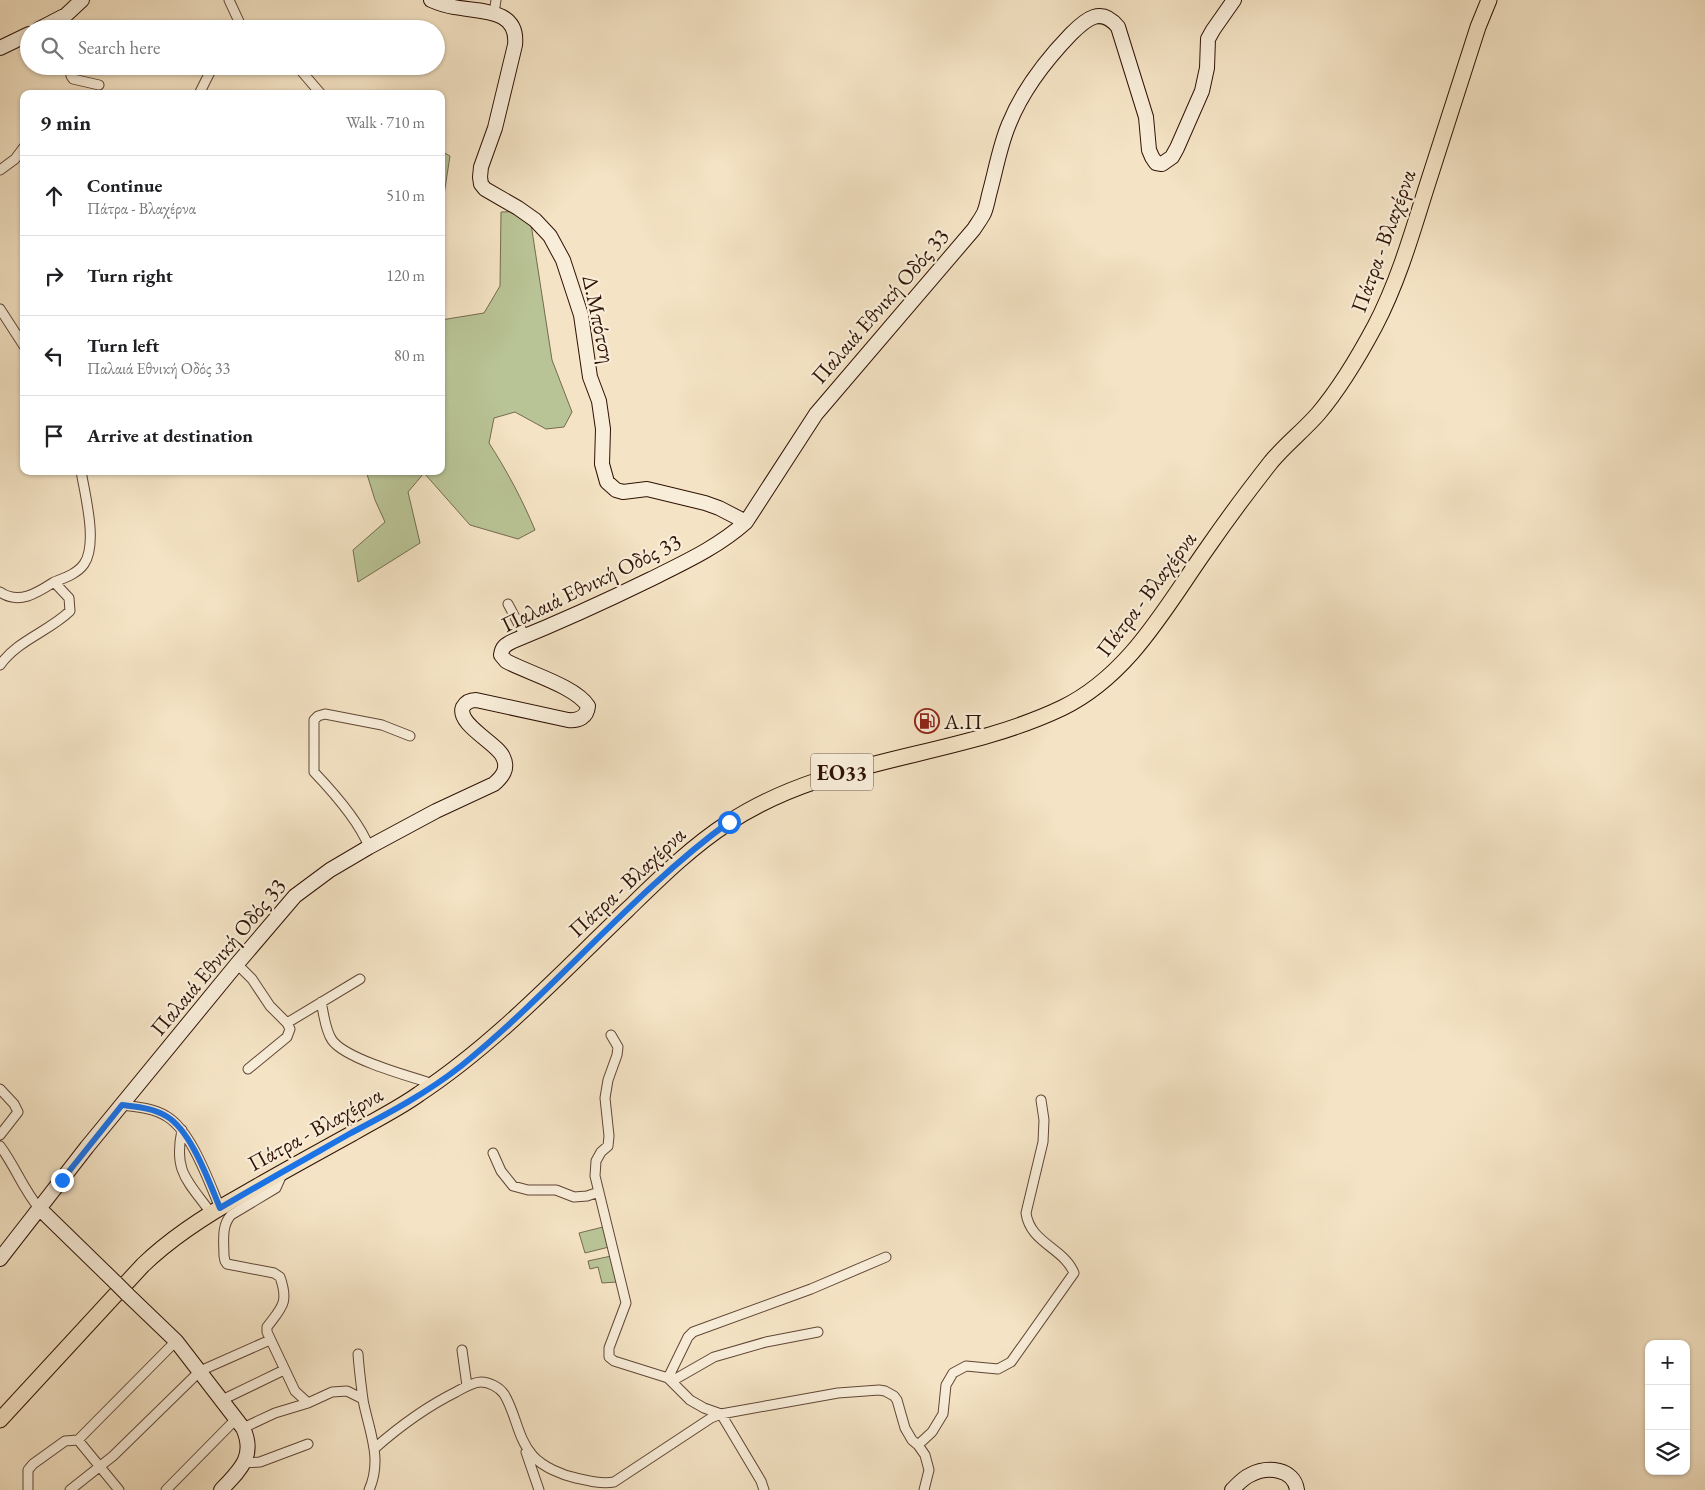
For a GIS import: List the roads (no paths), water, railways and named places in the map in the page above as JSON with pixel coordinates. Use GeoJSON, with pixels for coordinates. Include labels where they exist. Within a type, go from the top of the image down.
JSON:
{"type":"FeatureCollection","features":[{"type":"Feature","properties":{"kind":"main road"},"geometry":{"type":"LineString","coordinates":[[57,20],[66,15],[82,0]]}},
{"type":"Feature","properties":{"kind":"main road","name":"Δ.Μπότση"},"geometry":{"type":"LineString","coordinates":[[431,0],[454,7],[495,7],[514,30],[516,36],[515,45],[494,128],[481,167],[481,184],[492,194],[535,220],[550,236],[563,260],[581,315],[590,377],[599,400],[603,429],[602,464],[607,482],[616,490],[623,492],[652,490],[705,503],[746,522]]}},
{"type":"Feature","properties":{"kind":"main road","name":"Παλαιά Εθνική Οδός 33"},"geometry":{"type":"LineString","coordinates":[[0,1259],[236,964],[296,896],[330,870],[369,847],[436,811],[494,784],[502,777],[506,767],[503,756],[470,726],[464,717],[462,710],[469,700],[568,720],[578,720],[584,716],[588,706],[585,700],[575,692],[506,661],[501,655],[502,649],[506,644],[579,613],[703,553],[731,535],[746,522],[816,414],[974,230],[984,212],[1008,125],[1027,86],[1079,26],[1097,15],[1106,16],[1118,27],[1147,124],[1149,150],[1156,162],[1162,164],[1172,157],[1177,148],[1202,91],[1207,68],[1208,40],[1234,0]]}},
{"type":"Feature","properties":{"kind":"main road","name":"Πάτρα - Βλαχέρνα"},"geometry":{"type":"LineString","coordinates":[[0,1420],[143,1265],[162,1247],[216,1210],[400,1106],[459,1067],[501,1030],[668,871],[697,845],[729,822],[791,790],[818,780],[852,769],[971,741],[1033,721],[1066,706],[1098,686],[1119,668],[1138,646],[1208,546],[1274,458],[1320,412],[1343,380],[1376,325],[1403,262],[1478,27],[1489,0]]}},
{"type":"Feature","properties":{"kind":"main road"},"geometry":{"type":"LineString","coordinates":[[0,48],[20,38]]}},
{"type":"Feature","properties":{"kind":"main road"},"geometry":{"type":"LineString","coordinates":[[39,1208],[176,1341],[239,1423],[247,1437],[247,1456],[244,1463],[221,1490]]}},
{"type":"Feature","properties":{"kind":"main road"},"geometry":{"type":"LineString","coordinates":[[1232,1490],[1249,1475],[1271,1469],[1289,1475],[1295,1481],[1297,1490]]}},
{"type":"Feature","properties":{"kind":"street"},"geometry":{"type":"LineString","coordinates":[[229,0],[239,20]]}},
{"type":"Feature","properties":{"kind":"street"},"geometry":{"type":"LineString","coordinates":[[71,75],[73,79],[99,84]]}},
{"type":"Feature","properties":{"kind":"street"},"geometry":{"type":"LineString","coordinates":[[201,90],[208,75]]}},
{"type":"Feature","properties":{"kind":"street"},"geometry":{"type":"LineString","coordinates":[[305,75],[318,90]]}},
{"type":"Feature","properties":{"kind":"street"},"geometry":{"type":"LineString","coordinates":[[0,170],[20,152]]}},
{"type":"Feature","properties":{"kind":"street"},"geometry":{"type":"LineString","coordinates":[[0,309],[20,340]]}},
{"type":"Feature","properties":{"kind":"street"},"geometry":{"type":"LineString","coordinates":[[0,592],[6,596],[24,598],[34,595],[54,582],[74,574],[84,564],[89,549],[90,525],[82,475]]}},
{"type":"Feature","properties":{"kind":"street"},"geometry":{"type":"LineString","coordinates":[[0,665],[21,644],[60,620],[70,611],[69,598],[54,582]]}},
{"type":"Feature","properties":{"kind":"street"},"geometry":{"type":"LineString","coordinates":[[508,604],[525,636]]}},
{"type":"Feature","properties":{"kind":"street"},"geometry":{"type":"LineString","coordinates":[[369,847],[359,827],[314,772],[314,720],[318,716],[325,714],[382,725],[410,736]]}},
{"type":"Feature","properties":{"kind":"street"},"geometry":{"type":"LineString","coordinates":[[236,964],[252,979],[273,1010],[287,1022],[290,1029],[287,1037],[248,1069]]}},
{"type":"Feature","properties":{"kind":"street"},"geometry":{"type":"LineString","coordinates":[[287,1022],[360,979]]}},
{"type":"Feature","properties":{"kind":"street"},"geometry":{"type":"LineString","coordinates":[[321,1002],[332,1039],[342,1048],[360,1058],[434,1084]]}},
{"type":"Feature","properties":{"kind":"street"},"geometry":{"type":"LineString","coordinates":[[611,1036],[618,1047],[608,1080],[605,1098],[610,1136],[608,1146],[601,1152],[596,1162],[595,1176],[626,1303],[609,1348],[609,1357],[614,1361],[670,1380],[690,1400],[704,1408],[721,1414],[761,1481],[764,1490]]}},
{"type":"Feature","properties":{"kind":"street"},"geometry":{"type":"LineString","coordinates":[[0,1089],[14,1104],[18,1112],[0,1135]]}},
{"type":"Feature","properties":{"kind":"street"},"geometry":{"type":"LineString","coordinates":[[918,1445],[932,1432],[943,1414],[946,1385],[953,1373],[966,1366],[998,1370],[1011,1362],[1074,1273],[1070,1264],[1028,1226],[1026,1213],[1043,1142],[1044,1120],[1041,1100]]}},
{"type":"Feature","properties":{"kind":"street"},"geometry":{"type":"LineString","coordinates":[[122,1105],[160,1113],[168,1117],[182,1130],[201,1163],[216,1210]]}},
{"type":"Feature","properties":{"kind":"street"},"geometry":{"type":"LineString","coordinates":[[182,1130],[178,1152],[181,1171],[216,1210]]}},
{"type":"Feature","properties":{"kind":"street"},"geometry":{"type":"LineString","coordinates":[[0,1146],[27,1193],[39,1208]]}},
{"type":"Feature","properties":{"kind":"street"},"geometry":{"type":"LineString","coordinates":[[493,1154],[501,1171],[513,1186],[528,1190],[556,1190],[574,1197],[588,1196],[599,1192]]}},
{"type":"Feature","properties":{"kind":"street"},"geometry":{"type":"LineString","coordinates":[[283,1171],[276,1188],[231,1216],[224,1225],[224,1261],[228,1264],[274,1273],[280,1277],[284,1302],[267,1327],[270,1340],[294,1391],[308,1403]]}},
{"type":"Feature","properties":{"kind":"street"},"geometry":{"type":"LineString","coordinates":[[670,1380],[688,1337],[692,1332],[811,1289],[886,1257]]}},
{"type":"Feature","properties":{"kind":"street"},"geometry":{"type":"LineString","coordinates":[[670,1380],[714,1356],[766,1342],[818,1332]]}},
{"type":"Feature","properties":{"kind":"street"},"geometry":{"type":"LineString","coordinates":[[70,1490],[101,1466],[200,1371],[270,1340]]}},
{"type":"Feature","properties":{"kind":"street"},"geometry":{"type":"LineString","coordinates":[[28,1490],[28,1470],[33,1464],[65,1441],[78,1440],[176,1341]]}},
{"type":"Feature","properties":{"kind":"street"},"geometry":{"type":"LineString","coordinates":[[462,1350],[467,1386]]}},
{"type":"Feature","properties":{"kind":"street"},"geometry":{"type":"LineString","coordinates":[[358,1354],[363,1399],[375,1448],[375,1477],[369,1490]]}},
{"type":"Feature","properties":{"kind":"street"},"geometry":{"type":"LineString","coordinates":[[222,1400],[284,1370]]}},
{"type":"Feature","properties":{"kind":"street"},"geometry":{"type":"LineString","coordinates":[[375,1448],[402,1425],[438,1401],[467,1386],[480,1382],[493,1385],[503,1393],[524,1443],[538,1490]]}},
{"type":"Feature","properties":{"kind":"street"},"geometry":{"type":"LineString","coordinates":[[524,1443],[533,1457],[546,1466],[569,1476],[605,1484],[614,1482],[711,1418],[721,1414],[838,1393],[879,1390],[890,1394],[897,1400],[912,1440],[925,1455],[929,1470],[924,1490]]}},
{"type":"Feature","properties":{"kind":"street"},"geometry":{"type":"LineString","coordinates":[[166,1490],[239,1423],[308,1403],[332,1392],[347,1391],[363,1399]]}},
{"type":"Feature","properties":{"kind":"street"},"geometry":{"type":"LineString","coordinates":[[78,1440],[119,1490]]}},
{"type":"Feature","properties":{"kind":"street"},"geometry":{"type":"LineString","coordinates":[[244,1463],[260,1462],[308,1444]]}},
{"type":"Feature","properties":{"kind":"place","name":"Α.Π"},"geometry":{"type":"Point","coordinates":[927,721]}}]}
